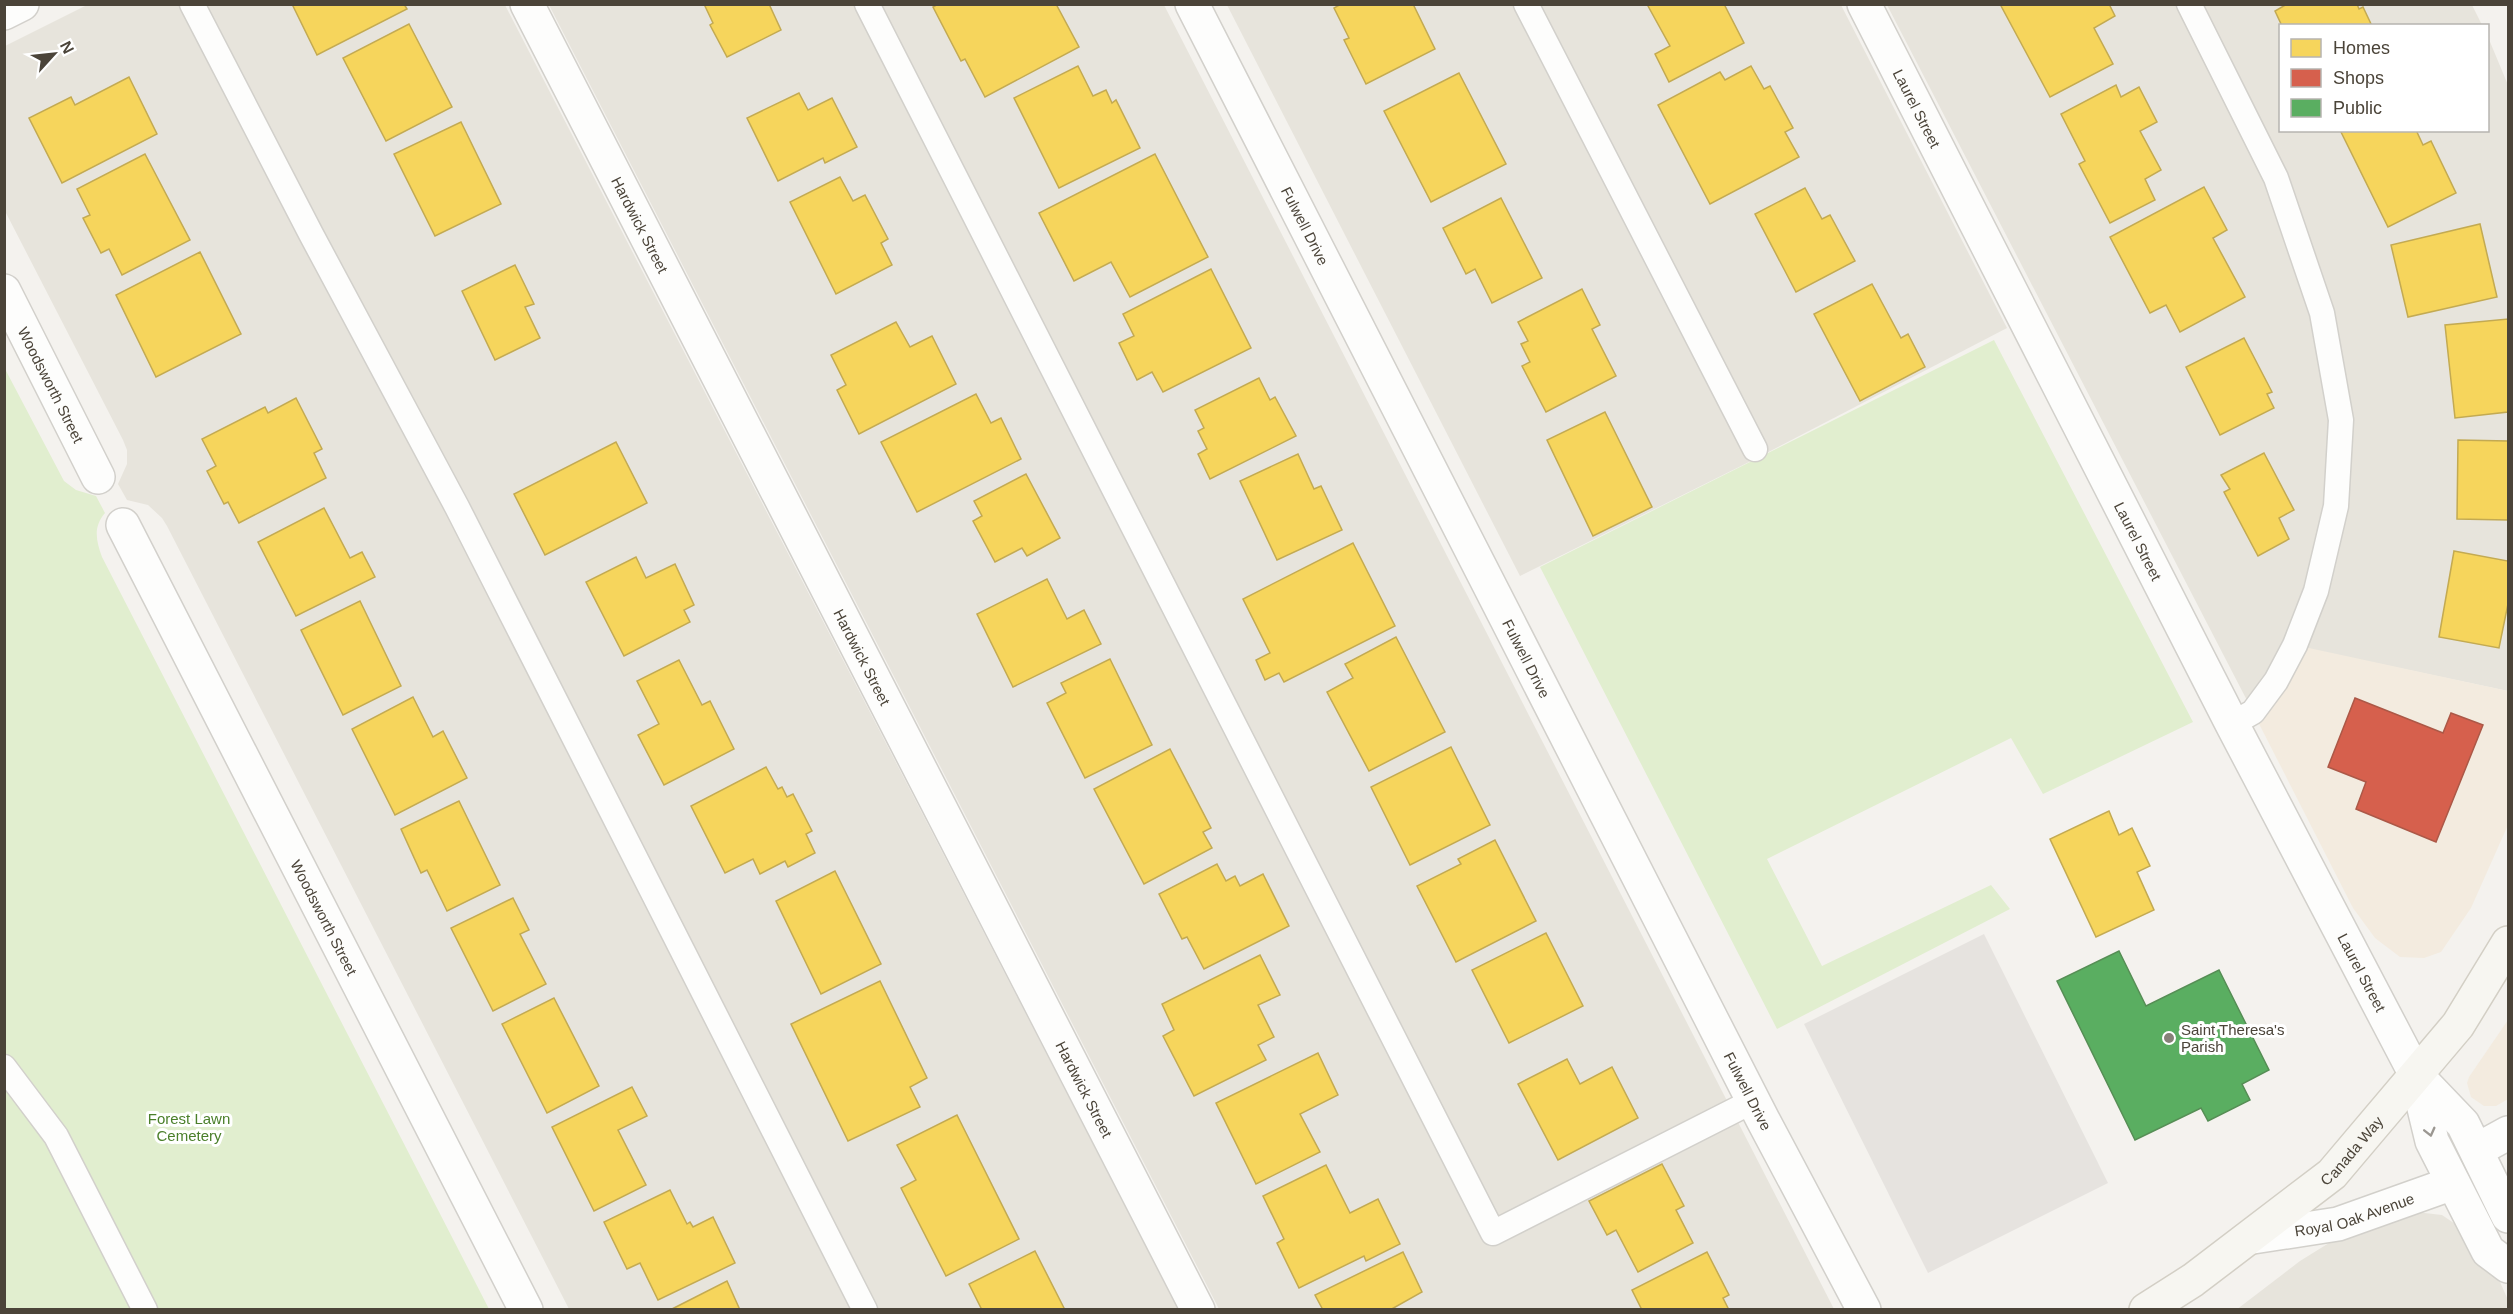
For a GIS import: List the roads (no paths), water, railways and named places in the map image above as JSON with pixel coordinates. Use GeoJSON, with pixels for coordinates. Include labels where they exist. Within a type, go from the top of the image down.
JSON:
{"type":"FeatureCollection","features":[{"type":"Feature","properties":{"kind":"main road","name":"Canada Way"},"geometry":{"type":"LineString","coordinates":[[2146,1310],[2253,1237],[2332,1174],[2457,1025],[2508,943]]}},
{"type":"Feature","properties":{"kind":"street"},"geometry":{"type":"LineString","coordinates":[[4,13],[22,4]]}},
{"type":"Feature","properties":{"kind":"street","name":"Hardwick Street"},"geometry":{"type":"LineString","coordinates":[[527,4],[1198,1310]]}},
{"type":"Feature","properties":{"kind":"street","name":"Fulwell Drive"},"geometry":{"type":"LineString","coordinates":[[1192,4],[1753,1101],[1864,1310]]}},
{"type":"Feature","properties":{"kind":"street","name":"Laurel Street"},"geometry":{"type":"LineString","coordinates":[[1864,4],[2232,724],[2416,1075],[2432,1141],[2453,1183],[2488,1251],[2508,1266]]}},
{"type":"Feature","properties":{"kind":"street","name":"Woodsworth Street"},"geometry":{"type":"LineString","coordinates":[[4,291],[98,477]]}},
{"type":"Feature","properties":{"kind":"street","name":"Woodsworth Street"},"geometry":{"type":"LineString","coordinates":[[123,525],[526,1310]]}},
{"type":"Feature","properties":{"kind":"street","name":"Laurel Street"},"geometry":{"type":"LineString","coordinates":[[2416,1075],[2463,1124],[2508,1216]]}},
{"type":"Feature","properties":{"kind":"street"},"geometry":{"type":"LineString","coordinates":[[2477,1150],[2508,1133]]}},
{"type":"Feature","properties":{"kind":"street","name":"Royal Oak Avenue"},"geometry":{"type":"LineString","coordinates":[[2253,1237],[2338,1224],[2453,1183]]}},
{"type":"Feature","properties":{"kind":"lane"},"geometry":{"type":"LineString","coordinates":[[192,4],[311,234],[458,507],[865,1310]]}},
{"type":"Feature","properties":{"kind":"lane"},"geometry":{"type":"LineString","coordinates":[[867,4],[1493,1233],[1753,1101]]}},
{"type":"Feature","properties":{"kind":"lane"},"geometry":{"type":"LineString","coordinates":[[1526,4],[1755,449]]}},
{"type":"Feature","properties":{"kind":"lane"},"geometry":{"type":"LineString","coordinates":[[2189,4],[2276,178],[2322,313],[2341,420],[2336,506],[2316,591],[2295,645],[2276,681],[2253,712],[2232,724]]}},
{"type":"Feature","properties":{"kind":"lane"},"geometry":{"type":"LineString","coordinates":[[4,1067],[56,1136],[145,1310]]}},
{"type":"Feature","properties":{"kind":"place","name":"Saint Theresa's Parish"},"geometry":{"type":"Point","coordinates":[2169,1038]}},
{"type":"Feature","properties":{"kind":"park label","name":"Forest Lawn Cemetery"},"geometry":{"type":"Point","coordinates":[189,1126]}}]}
